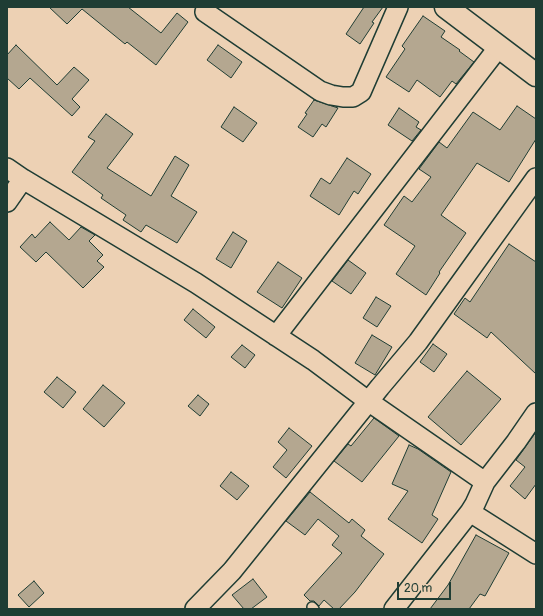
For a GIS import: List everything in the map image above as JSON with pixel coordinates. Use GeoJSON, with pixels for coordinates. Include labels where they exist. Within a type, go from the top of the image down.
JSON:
{"type":"FeatureCollection","features":[{"type":"Feature","properties":{"kind":"street"},"geometry":{"type":"LineString","coordinates":[[205,12],[320,91],[331,95],[353,97],[361,92],[398,7]]}},
{"type":"Feature","properties":{"kind":"street"},"geometry":{"type":"LineString","coordinates":[[446,7],[498,48],[536,75]]}},
{"type":"Feature","properties":{"kind":"street"},"geometry":{"type":"LineString","coordinates":[[276,336],[498,48]]}},
{"type":"Feature","properties":{"kind":"street"},"geometry":{"type":"LineString","coordinates":[[7,168],[23,180],[190,279],[313,360],[368,401],[486,482]]}},
{"type":"Feature","properties":{"kind":"street"},"geometry":{"type":"LineString","coordinates":[[195,609],[232,571],[368,401],[418,342],[536,178]]}},
{"type":"Feature","properties":{"kind":"street"},"geometry":{"type":"LineString","coordinates":[[7,202],[23,180]]}},
{"type":"Feature","properties":{"kind":"street"},"geometry":{"type":"LineString","coordinates":[[394,609],[470,512],[486,482],[536,412]]}},
{"type":"Feature","properties":{"kind":"street"},"geometry":{"type":"LineString","coordinates":[[470,512],[536,554]]}},
{"type":"Feature","properties":{"kind":"building"},"geometry":{"type":"Polygon","coordinates":[[[49,7],[128,7],[161,33],[177,13],[188,22],[156,65],[127,42],[125,44],[82,9],[67,24],[49,7]]]}},
{"type":"Feature","properties":{"kind":"building"},"geometry":{"type":"Polygon","coordinates":[[[364,7],[383,7],[372,22],[374,23],[360,44],[346,34],[364,7]]]}},
{"type":"Feature","properties":{"kind":"building"},"geometry":{"type":"Polygon","coordinates":[[[423,16],[445,31],[441,37],[474,62],[456,84],[452,81],[440,97],[417,80],[409,92],[386,77],[405,49],[402,46],[423,16]]]}},
{"type":"Feature","properties":{"kind":"building"},"geometry":{"type":"Polygon","coordinates":[[[16,45],[57,85],[74,67],[89,80],[72,99],[80,107],[72,116],[30,78],[19,89],[7,78],[7,55],[16,45]]]}},
{"type":"Feature","properties":{"kind":"building"},"geometry":{"type":"Polygon","coordinates":[[[218,45],[242,62],[231,78],[207,60],[218,45]]]}},
{"type":"Feature","properties":{"kind":"building"},"geometry":{"type":"Polygon","coordinates":[[[314,100],[338,108],[326,127],[322,124],[313,137],[298,127],[314,100]]]}},
{"type":"Feature","properties":{"kind":"building"},"geometry":{"type":"Polygon","coordinates":[[[517,106],[536,119],[536,139],[509,182],[477,163],[441,215],[466,233],[439,272],[440,273],[426,295],[396,274],[415,246],[384,225],[404,196],[412,202],[431,177],[419,169],[439,142],[447,148],[473,112],[500,130],[517,106]]]}},
{"type":"Feature","properties":{"kind":"building"},"geometry":{"type":"Polygon","coordinates":[[[234,107],[257,123],[243,142],[221,127],[234,107]]]}},
{"type":"Feature","properties":{"kind":"building"},"geometry":{"type":"Polygon","coordinates":[[[399,108],[419,122],[416,127],[421,130],[412,141],[388,125],[399,108]]]}},
{"type":"Feature","properties":{"kind":"building"},"geometry":{"type":"Polygon","coordinates":[[[106,114],[133,134],[107,168],[151,196],[175,156],[189,165],[171,196],[197,212],[177,243],[146,225],[141,232],[123,220],[126,215],[101,198],[103,195],[72,172],[95,141],[88,137],[106,114]]]}},
{"type":"Feature","properties":{"kind":"building"},"geometry":{"type":"Polygon","coordinates":[[[347,158],[371,174],[358,194],[354,191],[339,215],[310,196],[321,178],[330,184],[347,158]]]}},
{"type":"Feature","properties":{"kind":"building"},"geometry":{"type":"Polygon","coordinates":[[[50,222],[69,240],[81,227],[95,235],[89,241],[103,255],[97,261],[104,267],[83,288],[46,252],[36,262],[20,247],[32,234],[35,238],[50,222]]]}},
{"type":"Feature","properties":{"kind":"building"},"geometry":{"type":"Polygon","coordinates":[[[233,232],[247,241],[231,268],[216,259],[233,232]]]}},
{"type":"Feature","properties":{"kind":"building"},"geometry":{"type":"Polygon","coordinates":[[[509,244],[536,262],[536,374],[491,332],[487,338],[454,314],[465,298],[470,302],[509,244]]]}},
{"type":"Feature","properties":{"kind":"building"},"geometry":{"type":"Polygon","coordinates":[[[348,260],[366,273],[351,294],[332,281],[348,260]]]}},
{"type":"Feature","properties":{"kind":"building"},"geometry":{"type":"Polygon","coordinates":[[[278,262],[302,278],[282,308],[257,292],[278,262]]]}},
{"type":"Feature","properties":{"kind":"building"},"geometry":{"type":"Polygon","coordinates":[[[376,297],[391,306],[377,327],[363,318],[376,297]]]}},
{"type":"Feature","properties":{"kind":"building"},"geometry":{"type":"Polygon","coordinates":[[[193,309],[215,327],[206,338],[184,320],[193,309]]]}},
{"type":"Feature","properties":{"kind":"building"},"geometry":{"type":"Polygon","coordinates":[[[372,335],[392,347],[375,375],[355,363],[372,335]]]}},
{"type":"Feature","properties":{"kind":"building"},"geometry":{"type":"Polygon","coordinates":[[[433,344],[447,354],[434,372],[420,362],[433,344]]]}},
{"type":"Feature","properties":{"kind":"building"},"geometry":{"type":"Polygon","coordinates":[[[242,345],[255,355],[245,368],[231,357],[242,345]]]}},
{"type":"Feature","properties":{"kind":"building"},"geometry":{"type":"Polygon","coordinates":[[[467,371],[501,399],[461,445],[428,417],[467,371]]]}},
{"type":"Feature","properties":{"kind":"building"},"geometry":{"type":"Polygon","coordinates":[[[57,377],[76,392],[63,408],[44,392],[57,377]]]}},
{"type":"Feature","properties":{"kind":"building"},"geometry":{"type":"Polygon","coordinates":[[[103,385],[125,403],[104,427],[83,409],[103,385]]]}},
{"type":"Feature","properties":{"kind":"building"},"geometry":{"type":"Polygon","coordinates":[[[198,395],[209,404],[200,416],[188,406],[198,395]]]}},
{"type":"Feature","properties":{"kind":"building"},"geometry":{"type":"Polygon","coordinates":[[[374,418],[399,436],[362,482],[334,461],[348,444],[351,446],[374,418]]]}},
{"type":"Feature","properties":{"kind":"building"},"geometry":{"type":"Polygon","coordinates":[[[289,428],[312,446],[286,478],[273,467],[287,450],[278,442],[289,428]]]}},
{"type":"Feature","properties":{"kind":"building"},"geometry":{"type":"Polygon","coordinates":[[[536,432],[536,484],[525,499],[510,486],[525,467],[516,460],[536,432]]]}},
{"type":"Feature","properties":{"kind":"building"},"geometry":{"type":"Polygon","coordinates":[[[409,445],[418,449],[451,472],[432,515],[438,519],[422,543],[388,519],[408,491],[392,484],[409,445]]]}},
{"type":"Feature","properties":{"kind":"building"},"geometry":{"type":"Polygon","coordinates":[[[231,472],[249,486],[237,500],[220,486],[231,472]]]}},
{"type":"Feature","properties":{"kind":"building"},"geometry":{"type":"Polygon","coordinates":[[[310,492],[349,523],[352,519],[365,530],[361,536],[384,554],[355,592],[339,609],[334,609],[324,600],[319,606],[314,601],[310,601],[304,595],[342,553],[332,545],[339,536],[318,519],[305,535],[286,521],[310,492]]]}},
{"type":"Feature","properties":{"kind":"building"},"geometry":{"type":"Polygon","coordinates":[[[476,535],[509,553],[485,596],[480,594],[469,609],[430,609],[448,585],[476,535]]]}},
{"type":"Feature","properties":{"kind":"building"},"geometry":{"type":"Polygon","coordinates":[[[253,579],[267,597],[251,609],[244,609],[232,595],[253,579]]]}},
{"type":"Feature","properties":{"kind":"building"},"geometry":{"type":"Polygon","coordinates":[[[34,581],[44,593],[29,607],[18,595],[34,581]]]}}]}
